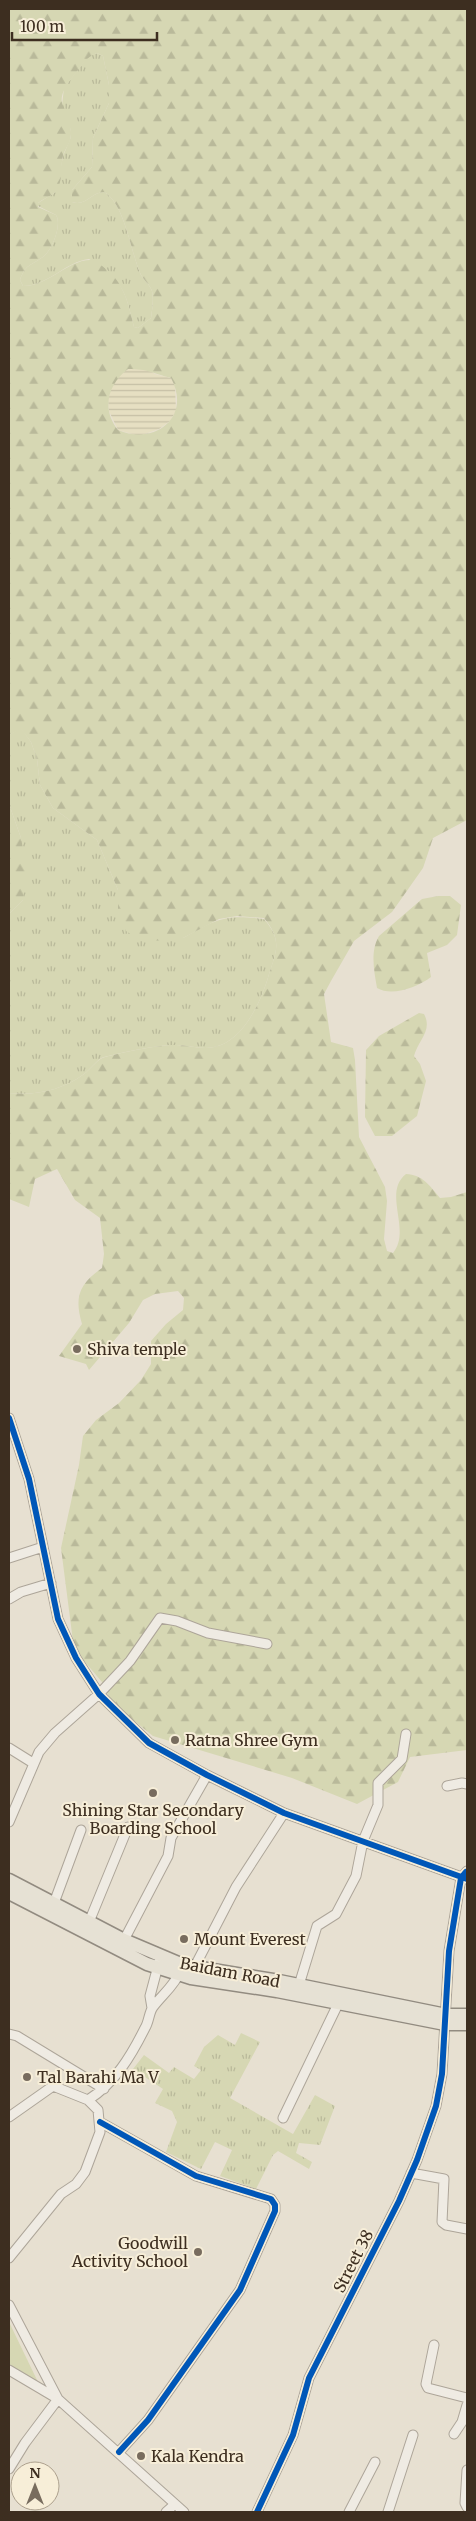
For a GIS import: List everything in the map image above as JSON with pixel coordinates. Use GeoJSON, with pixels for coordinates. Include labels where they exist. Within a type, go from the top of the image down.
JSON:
{"type":"FeatureCollection","features":[{"type":"Feature","properties":{"kind":"main road","name":"Baidam Road"},"geometry":{"type":"LineString","coordinates":[[9,1880],[124,1940],[159,1962]]}},
{"type":"Feature","properties":{"kind":"main road","name":"Baidam Road"},"geometry":{"type":"LineString","coordinates":[[9,1893],[159,1962],[185,1969],[338,2004],[446,2019],[467,2015]]}},
{"type":"Feature","properties":{"kind":"main road","name":"Baidam Road"},"geometry":{"type":"LineString","coordinates":[[185,1969],[299,1985],[467,2024]]}},
{"type":"Feature","properties":{"kind":"street"},"geometry":{"type":"LineString","coordinates":[[9,1418],[13,1446],[29,1479],[58,1619],[76,1658],[99,1694],[149,1743],[284,1813],[465,1876]]}},
{"type":"Feature","properties":{"kind":"street"},"geometry":{"type":"LineString","coordinates":[[9,1558],[43,1547]]}},
{"type":"Feature","properties":{"kind":"street"},"geometry":{"type":"LineString","coordinates":[[9,1598],[21,1592],[51,1583]]}},
{"type":"Feature","properties":{"kind":"street"},"geometry":{"type":"LineString","coordinates":[[9,1822],[33,1763],[55,1733],[99,1694],[130,1661],[160,1618],[177,1621],[208,1633],[267,1644]]}},
{"type":"Feature","properties":{"kind":"street"},"geometry":{"type":"LineString","coordinates":[[299,1985],[317,1926],[336,1914],[356,1876],[363,1841],[378,1805],[378,1783],[402,1759],[406,1734]]}},
{"type":"Feature","properties":{"kind":"street"},"geometry":{"type":"LineString","coordinates":[[9,1748],[33,1763]]}},
{"type":"Feature","properties":{"kind":"street"},"geometry":{"type":"LineString","coordinates":[[124,1940],[168,1856],[171,1838],[208,1775]]}},
{"type":"Feature","properties":{"kind":"street"},"geometry":{"type":"LineString","coordinates":[[447,1786],[467,1784]]}},
{"type":"Feature","properties":{"kind":"street"},"geometry":{"type":"LineString","coordinates":[[152,2008],[185,1969],[284,1813]]}},
{"type":"Feature","properties":{"kind":"street"},"geometry":{"type":"LineString","coordinates":[[89,1922],[128,1827]]}},
{"type":"Feature","properties":{"kind":"street"},"geometry":{"type":"LineString","coordinates":[[54,1903],[81,1830]]}},
{"type":"Feature","properties":{"kind":"street","name":"Street 38"},"geometry":{"type":"LineString","coordinates":[[257,2512],[293,2435],[309,2378],[411,2173],[436,2106],[442,2074],[449,1951],[465,1876]]}},
{"type":"Feature","properties":{"kind":"street"},"geometry":{"type":"LineString","coordinates":[[88,2100],[104,2089],[137,2044],[149,2021],[152,2008],[150,1996],[159,1962]]}},
{"type":"Feature","properties":{"kind":"street"},"geometry":{"type":"LineString","coordinates":[[283,2118],[338,2004]]}},
{"type":"Feature","properties":{"kind":"street"},"geometry":{"type":"LineString","coordinates":[[9,2034],[17,2036],[104,2089]]}},
{"type":"Feature","properties":{"kind":"street"},"geometry":{"type":"LineString","coordinates":[[9,2117],[53,2086],[88,2100],[98,2110],[100,2122],[100,2132],[85,2172],[76,2184],[61,2194],[10,2252]]}},
{"type":"Feature","properties":{"kind":"street"},"geometry":{"type":"LineString","coordinates":[[100,2122],[196,2176],[270,2200],[275,2205],[272,2219],[240,2290],[148,2420],[119,2452]]}},
{"type":"Feature","properties":{"kind":"street"},"geometry":{"type":"LineString","coordinates":[[411,2173],[444,2179],[442,2222],[446,2225],[467,2229]]}},
{"type":"Feature","properties":{"kind":"street"},"geometry":{"type":"LineString","coordinates":[[9,2305],[58,2399]]}},
{"type":"Feature","properties":{"kind":"street"},"geometry":{"type":"LineString","coordinates":[[434,2345],[426,2384],[428,2388],[467,2398]]}},
{"type":"Feature","properties":{"kind":"street"},"geometry":{"type":"LineString","coordinates":[[9,2370],[58,2399],[184,2512]]}},
{"type":"Feature","properties":{"kind":"street"},"geometry":{"type":"LineString","coordinates":[[9,2468],[58,2399]]}},
{"type":"Feature","properties":{"kind":"street"},"geometry":{"type":"LineString","coordinates":[[454,2434],[462,2422],[467,2405]]}},
{"type":"Feature","properties":{"kind":"street"},"geometry":{"type":"LineString","coordinates":[[388,2512],[413,2435]]}},
{"type":"Feature","properties":{"kind":"street"},"geometry":{"type":"LineString","coordinates":[[349,2512],[375,2462]]}},
{"type":"Feature","properties":{"kind":"street"},"geometry":{"type":"LineString","coordinates":[[467,2470],[465,2502],[467,2507]]}},
{"type":"Feature","properties":{"kind":"street"},"geometry":{"type":"LineString","coordinates":[[166,2512],[175,2504]]}},
{"type":"Feature","properties":{"kind":"shaded area"},"geometry":{"type":"Polygon","coordinates":[[[128,369],[148,369],[155,374],[171,378],[175,386],[176,411],[170,421],[159,429],[139,436],[118,430],[109,411],[108,400],[112,385],[119,375],[128,369]]]}},
{"type":"Feature","properties":{"kind":"green space"},"geometry":{"type":"Polygon","coordinates":[[[9,9],[467,9],[467,820],[433,838],[423,868],[392,912],[354,941],[324,994],[331,1042],[353,1048],[359,1137],[385,1187],[387,1201],[384,1239],[387,1251],[393,1253],[398,1244],[400,1234],[396,1201],[397,1191],[399,1182],[406,1174],[417,1176],[429,1185],[440,1198],[467,1192],[467,1750],[410,1757],[398,1782],[357,1804],[292,1778],[153,1736],[112,1703],[102,1682],[74,1649],[61,1548],[79,1465],[83,1436],[96,1420],[119,1403],[141,1380],[151,1364],[151,1341],[166,1324],[183,1310],[184,1298],[178,1291],[155,1294],[143,1300],[129,1323],[89,1370],[86,1364],[59,1356],[82,1324],[79,1306],[80,1292],[88,1280],[102,1268],[104,1254],[100,1218],[75,1200],[57,1169],[35,1179],[29,1207],[9,1199],[9,1093],[39,1093],[58,1088],[76,1080],[102,1058],[120,1053],[169,1045],[204,1048],[224,1043],[242,1029],[262,996],[276,952],[276,939],[264,918],[237,916],[219,919],[183,938],[162,941],[139,939],[126,931],[118,913],[118,890],[97,840],[53,808],[40,785],[37,759],[31,742],[21,729],[9,735],[9,9]],[[97,53],[84,62],[67,85],[63,94],[63,106],[70,124],[71,137],[63,156],[57,189],[38,203],[38,207],[56,215],[58,219],[54,242],[45,255],[27,267],[20,280],[23,286],[33,285],[76,263],[92,260],[102,266],[117,280],[126,297],[134,327],[138,328],[151,318],[153,294],[137,266],[127,230],[117,207],[104,192],[95,194],[81,203],[72,202],[72,190],[92,167],[93,138],[109,103],[109,85],[103,56],[97,53]],[[128,369],[116,382],[109,397],[108,405],[113,422],[118,430],[132,434],[145,434],[157,431],[166,425],[173,416],[177,405],[176,392],[171,378],[145,371],[128,369]]]}},
{"type":"Feature","properties":{"kind":"green space"},"geometry":{"type":"Polygon","coordinates":[[[97,53],[103,56],[109,85],[109,103],[93,138],[92,167],[72,190],[72,202],[81,203],[95,194],[104,192],[117,207],[127,230],[137,266],[153,294],[151,318],[138,328],[134,327],[125,294],[109,273],[89,259],[72,264],[49,278],[32,285],[23,286],[20,280],[27,267],[48,252],[54,242],[57,230],[58,219],[56,215],[38,206],[38,203],[54,193],[57,188],[63,156],[71,137],[71,130],[62,105],[64,88],[88,56],[97,53]]]}},
{"type":"Feature","properties":{"kind":"green space"},"geometry":{"type":"Polygon","coordinates":[[[21,728],[31,742],[37,759],[40,785],[53,808],[97,840],[118,890],[118,913],[183,938],[213,922],[230,918],[264,919],[270,926],[276,939],[276,952],[266,984],[250,1018],[234,1037],[209,1048],[176,1045],[161,1046],[111,1055],[101,1058],[76,1080],[58,1088],[39,1093],[9,1093],[9,914],[23,900],[21,838],[9,804],[9,735],[21,728]]]}},
{"type":"Feature","properties":{"kind":"green space"},"geometry":{"type":"Polygon","coordinates":[[[9,804],[21,838],[27,872],[23,900],[9,914],[9,804]]]}},
{"type":"Feature","properties":{"kind":"green space"},"geometry":{"type":"Polygon","coordinates":[[[450,896],[461,905],[457,935],[447,945],[427,953],[431,977],[405,990],[383,991],[377,988],[374,948],[379,936],[422,899],[450,896]]]}},
{"type":"Feature","properties":{"kind":"green space"},"geometry":{"type":"Polygon","coordinates":[[[419,1013],[424,1014],[427,1025],[414,1056],[420,1064],[426,1081],[417,1116],[392,1136],[375,1136],[365,1117],[366,1050],[379,1036],[419,1013]]]}},
{"type":"Feature","properties":{"kind":"green space"},"geometry":{"type":"Polygon","coordinates":[[[241,2033],[260,2042],[230,2098],[293,2134],[315,2095],[335,2106],[320,2145],[299,2143],[296,2153],[312,2162],[309,2169],[278,2151],[273,2155],[256,2189],[220,2176],[232,2150],[215,2142],[201,2169],[166,2152],[177,2122],[172,2111],[155,2103],[163,2089],[133,2069],[144,2055],[169,2073],[174,2067],[194,2079],[201,2070],[194,2066],[204,2047],[218,2035],[235,2045],[241,2033]]]}},
{"type":"Feature","properties":{"kind":"green space"},"geometry":{"type":"Polygon","coordinates":[[[9,2322],[38,2382],[9,2364],[9,2322]]]}},
{"type":"Feature","properties":{"kind":"cycle path"},"geometry":{"type":"LineString","coordinates":[[9,1418],[29,1479],[58,1619],[76,1658],[99,1694],[149,1743],[207,1775],[284,1813],[467,1879]]}},
{"type":"Feature","properties":{"kind":"cycle path"},"geometry":{"type":"LineString","coordinates":[[257,2512],[293,2435],[309,2378],[399,2201],[417,2160],[436,2106],[442,2074],[449,1951],[461,1878],[466,1872]]}},
{"type":"Feature","properties":{"kind":"cycle path"},"geometry":{"type":"LineString","coordinates":[[100,2122],[196,2176],[271,2199],[275,2205],[275,2211],[240,2290],[148,2420],[119,2452]]}},
{"type":"Feature","properties":{"kind":"place","name":"Shiva temple"},"geometry":{"type":"Point","coordinates":[77,1349]}},
{"type":"Feature","properties":{"kind":"place","name":"Ratna Shree Gym"},"geometry":{"type":"Point","coordinates":[175,1740]}},
{"type":"Feature","properties":{"kind":"place","name":"Shining Star Secondary Boarding School"},"geometry":{"type":"Point","coordinates":[153,1793]}},
{"type":"Feature","properties":{"kind":"place","name":"Mount Everest"},"geometry":{"type":"Point","coordinates":[184,1939]}},
{"type":"Feature","properties":{"kind":"place","name":"Tal Barahi Ma V"},"geometry":{"type":"Point","coordinates":[27,2077]}},
{"type":"Feature","properties":{"kind":"place","name":"Goodwill Activity School"},"geometry":{"type":"Point","coordinates":[198,2252]}},
{"type":"Feature","properties":{"kind":"place","name":"Kala Kendra"},"geometry":{"type":"Point","coordinates":[141,2456]}}]}
